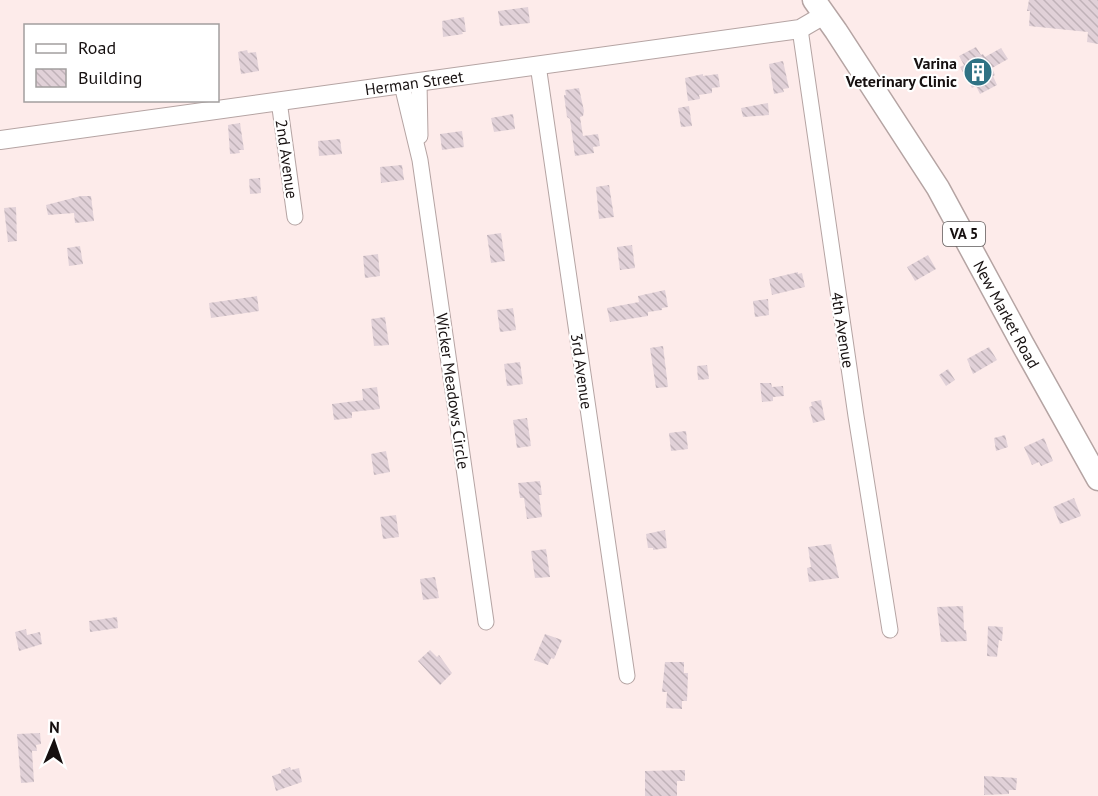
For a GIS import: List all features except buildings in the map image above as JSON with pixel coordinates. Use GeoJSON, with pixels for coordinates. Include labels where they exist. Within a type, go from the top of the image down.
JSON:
{"type":"FeatureCollection","features":[{"type":"Feature","properties":{"kind":"main road","name":"New Market Road"},"geometry":{"type":"LineString","coordinates":[[819,8],[938,188],[1098,479]]}},
{"type":"Feature","properties":{"kind":"street","name":"Herman Street"},"geometry":{"type":"LineString","coordinates":[[0,140],[800,29],[819,8]]}},
{"type":"Feature","properties":{"kind":"street","name":"4th Avenue"},"geometry":{"type":"LineString","coordinates":[[800,29],[856,416],[890,630]]}},
{"type":"Feature","properties":{"kind":"street","name":"3rd Avenue"},"geometry":{"type":"LineString","coordinates":[[538,65],[627,676]]}},
{"type":"Feature","properties":{"kind":"street","name":"Wicker Meadows Circle"},"geometry":{"type":"LineString","coordinates":[[410,84],[486,622]]}},
{"type":"Feature","properties":{"kind":"street","name":"2nd Avenue"},"geometry":{"type":"LineString","coordinates":[[279,100],[295,217]]}},
{"type":"Feature","properties":{"kind":"place","name":"Varina Veterinary Clinic"},"geometry":{"type":"Point","coordinates":[978,72]}}]}
